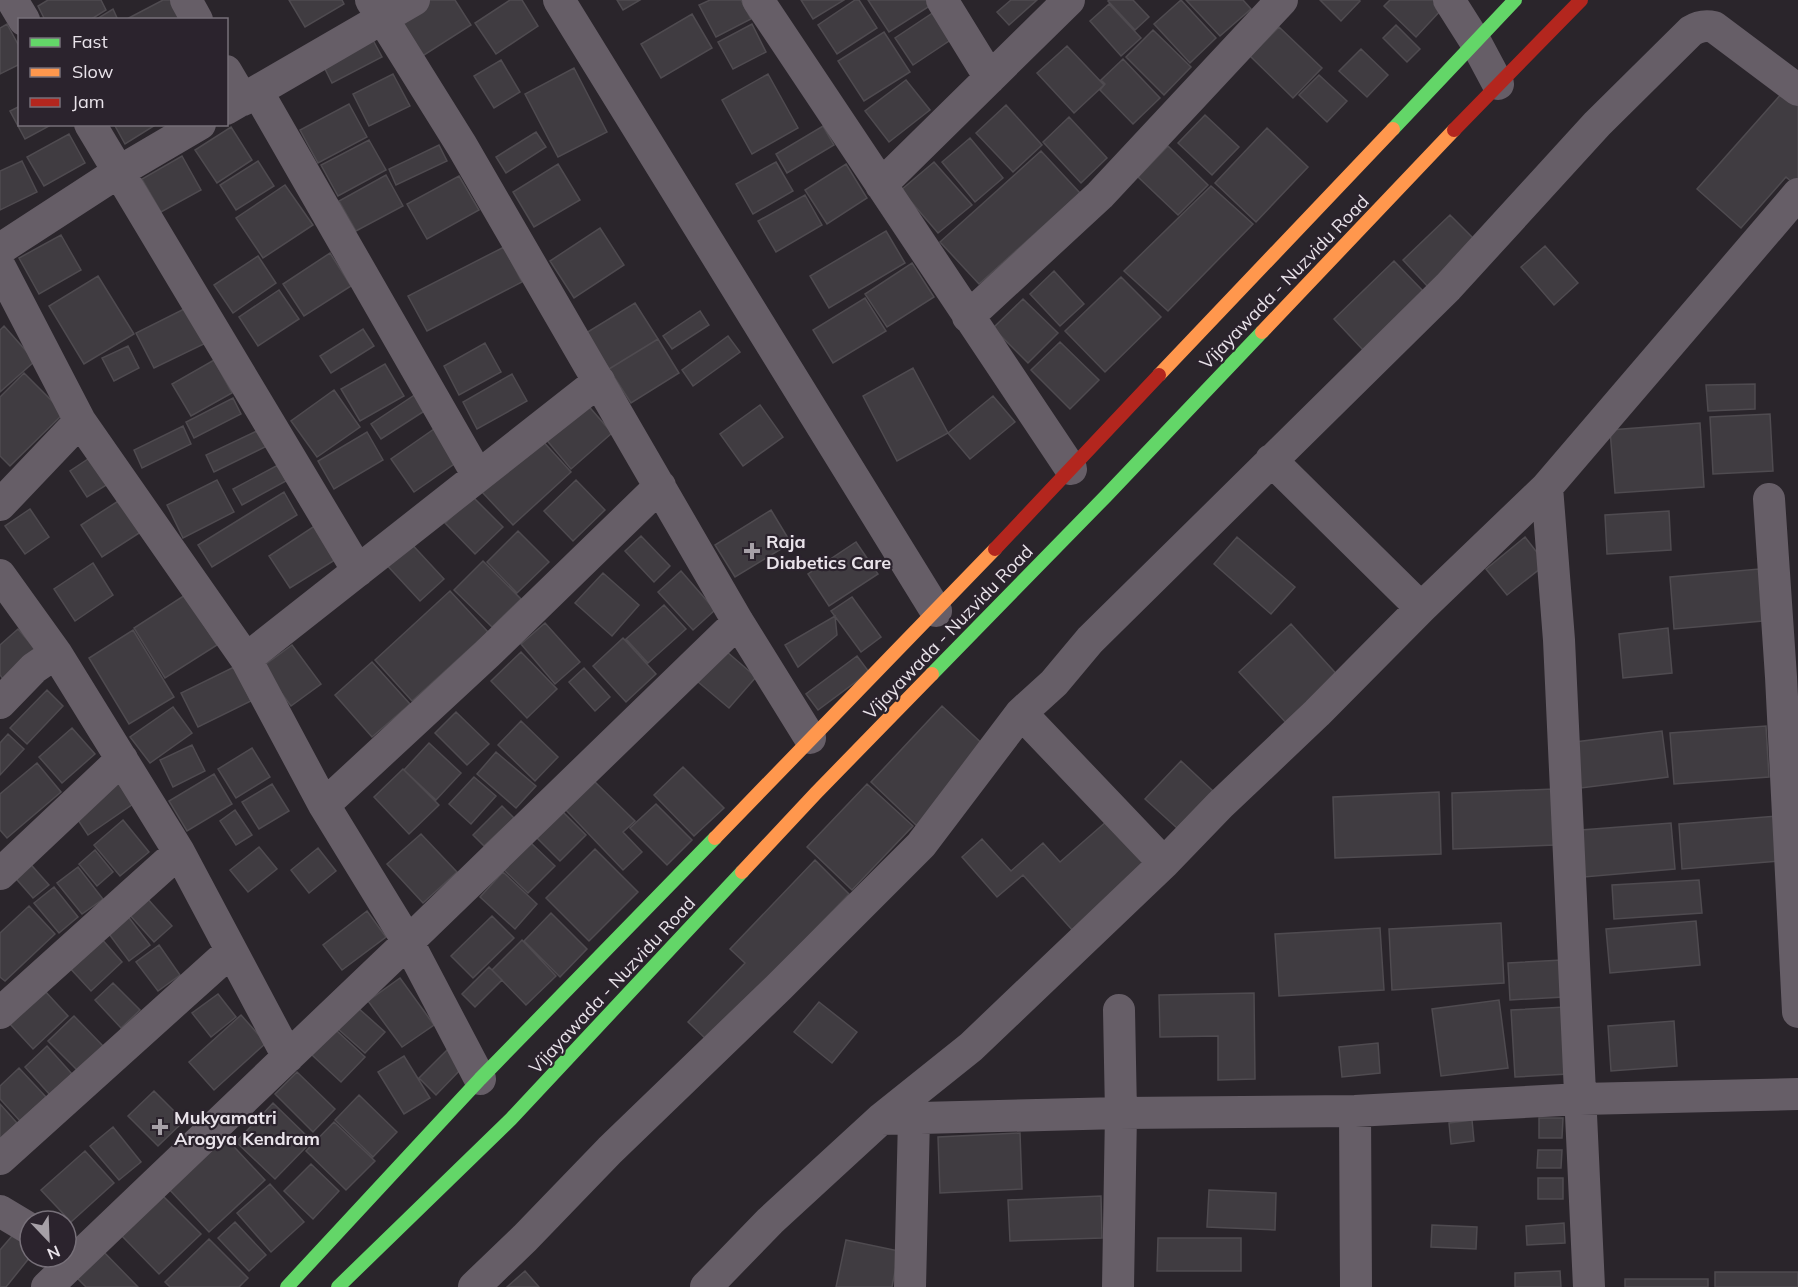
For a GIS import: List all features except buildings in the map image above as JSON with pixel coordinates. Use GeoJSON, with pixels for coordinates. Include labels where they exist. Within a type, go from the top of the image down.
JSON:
{"type":"FeatureCollection","features":[{"type":"Feature","properties":{"kind":"main road","name":"Vijayawada - Nuzvidu Road"},"geometry":{"type":"LineString","coordinates":[[287,1287],[480,1079],[936,611],[1515,0]]}},
{"type":"Feature","properties":{"kind":"main road","name":"Vijayawada - Nuzvidu Road"},"geometry":{"type":"LineString","coordinates":[[338,1287],[511,1119],[825,785],[1106,496],[1498,84],[1581,0]]}},
{"type":"Feature","properties":{"kind":"street"},"geometry":{"type":"LineString","coordinates":[[12,0],[23,18]]}},
{"type":"Feature","properties":{"kind":"street"},"geometry":{"type":"LineString","coordinates":[[186,0],[196,18]]}},
{"type":"Feature","properties":{"kind":"street"},"geometry":{"type":"LineString","coordinates":[[242,100],[377,9],[414,0]]}},
{"type":"Feature","properties":{"kind":"street"},"geometry":{"type":"LineString","coordinates":[[559,0],[936,611]]}},
{"type":"Feature","properties":{"kind":"street"},"geometry":{"type":"LineString","coordinates":[[758,0],[1071,469]]}},
{"type":"Feature","properties":{"kind":"street"},"geometry":{"type":"LineString","coordinates":[[942,0],[990,78]]}},
{"type":"Feature","properties":{"kind":"street"},"geometry":{"type":"LineString","coordinates":[[881,185],[1069,0]]}},
{"type":"Feature","properties":{"kind":"street"},"geometry":{"type":"LineString","coordinates":[[968,317],[1100,195],[1282,0]]}},
{"type":"Feature","properties":{"kind":"street"},"geometry":{"type":"LineString","coordinates":[[1449,0],[1498,84]]}},
{"type":"Feature","properties":{"kind":"street"},"geometry":{"type":"LineString","coordinates":[[377,9],[462,146],[738,622],[810,738]]}},
{"type":"Feature","properties":{"kind":"street"},"geometry":{"type":"LineString","coordinates":[[474,1287],[921,845],[1021,712],[1054,683],[1090,640],[1448,287],[1597,123],[1691,31],[1699,26],[1714,27],[1798,90]]}},
{"type":"Feature","properties":{"kind":"street"},"geometry":{"type":"LineString","coordinates":[[228,75],[478,476]]}},
{"type":"Feature","properties":{"kind":"street"},"geometry":{"type":"LineString","coordinates":[[91,126],[358,571]]}},
{"type":"Feature","properties":{"kind":"street"},"geometry":{"type":"LineString","coordinates":[[0,249],[120,171],[197,126]]}},
{"type":"Feature","properties":{"kind":"street"},"geometry":{"type":"LineString","coordinates":[[706,1287],[770,1221],[881,1119],[971,1047],[1164,863],[1220,805],[1317,713],[1546,487],[1798,194]]}},
{"type":"Feature","properties":{"kind":"street"},"geometry":{"type":"LineString","coordinates":[[4,285],[80,422],[246,659],[324,805],[408,942],[480,1079]]}},
{"type":"Feature","properties":{"kind":"street"},"geometry":{"type":"LineString","coordinates":[[246,659],[599,381]]}},
{"type":"Feature","properties":{"kind":"street"},"geometry":{"type":"LineString","coordinates":[[0,505],[80,422]]}},
{"type":"Feature","properties":{"kind":"street"},"geometry":{"type":"LineString","coordinates":[[1271,460],[1421,608]]}},
{"type":"Feature","properties":{"kind":"street"},"geometry":{"type":"LineString","coordinates":[[324,805],[487,654],[660,486]]}},
{"type":"Feature","properties":{"kind":"street"},"geometry":{"type":"LineString","coordinates":[[1546,487],[1559,640],[1589,1287]]}},
{"type":"Feature","properties":{"kind":"street"},"geometry":{"type":"LineString","coordinates":[[1769,499],[1781,676],[1798,1012]]}},
{"type":"Feature","properties":{"kind":"street"},"geometry":{"type":"LineString","coordinates":[[0,575],[56,653],[179,852],[288,1057]]}},
{"type":"Feature","properties":{"kind":"street"},"geometry":{"type":"LineString","coordinates":[[78,1249],[288,1057],[738,622]]}},
{"type":"Feature","properties":{"kind":"street"},"geometry":{"type":"LineString","coordinates":[[0,703],[34,668],[56,653]]}},
{"type":"Feature","properties":{"kind":"street"},"geometry":{"type":"LineString","coordinates":[[1021,712],[1164,863]]}},
{"type":"Feature","properties":{"kind":"street"},"geometry":{"type":"LineString","coordinates":[[0,874],[122,759]]}},
{"type":"Feature","properties":{"kind":"street"},"geometry":{"type":"LineString","coordinates":[[0,1013],[179,852]]}},
{"type":"Feature","properties":{"kind":"street"},"geometry":{"type":"LineString","coordinates":[[0,1159],[231,951]]}},
{"type":"Feature","properties":{"kind":"street"},"geometry":{"type":"LineString","coordinates":[[1118,1287],[1122,1113],[1119,1010]]}},
{"type":"Feature","properties":{"kind":"street"},"geometry":{"type":"LineString","coordinates":[[881,1119],[1122,1113],[1355,1111],[1581,1099],[1798,1094]]}},
{"type":"Feature","properties":{"kind":"street"},"geometry":{"type":"LineString","coordinates":[[1355,1111],[1356,1287]]}},
{"type":"Feature","properties":{"kind":"street"},"geometry":{"type":"LineString","coordinates":[[910,1287],[914,1118]]}},
{"type":"Feature","properties":{"kind":"street"},"geometry":{"type":"LineString","coordinates":[[0,1211],[18,1222]]}},
{"type":"Feature","properties":{"kind":"street"},"geometry":{"type":"LineString","coordinates":[[47,1287],[61,1269]]}},
{"type":"Feature","properties":{"kind":"traffic: fast"},"geometry":{"type":"LineString","coordinates":[[1393,129],[1515,0]]}},
{"type":"Feature","properties":{"kind":"traffic: fast"},"geometry":{"type":"LineString","coordinates":[[932,674],[1262,332]]}},
{"type":"Feature","properties":{"kind":"traffic: fast"},"geometry":{"type":"LineString","coordinates":[[287,1287],[480,1079],[715,838]]}},
{"type":"Feature","properties":{"kind":"traffic: fast"},"geometry":{"type":"LineString","coordinates":[[338,1287],[511,1119],[742,872]]}},
{"type":"Feature","properties":{"kind":"traffic: slow"},"geometry":{"type":"LineString","coordinates":[[1159,375],[1393,129]]}},
{"type":"Feature","properties":{"kind":"traffic: slow"},"geometry":{"type":"LineString","coordinates":[[1262,332],[1454,130]]}},
{"type":"Feature","properties":{"kind":"traffic: slow"},"geometry":{"type":"LineString","coordinates":[[715,838],[995,549]]}},
{"type":"Feature","properties":{"kind":"traffic: slow"},"geometry":{"type":"LineString","coordinates":[[742,872],[932,674]]}},
{"type":"Feature","properties":{"kind":"traffic: jam"},"geometry":{"type":"LineString","coordinates":[[1454,130],[1581,0]]}},
{"type":"Feature","properties":{"kind":"traffic: jam"},"geometry":{"type":"LineString","coordinates":[[995,549],[1159,375]]}},
{"type":"Feature","properties":{"kind":"place","name":"Raja Diabetics Care"},"geometry":{"type":"Point","coordinates":[752,551]}},
{"type":"Feature","properties":{"kind":"place","name":"Mukyamatri Arogya Kendram"},"geometry":{"type":"Point","coordinates":[160,1127]}}]}
